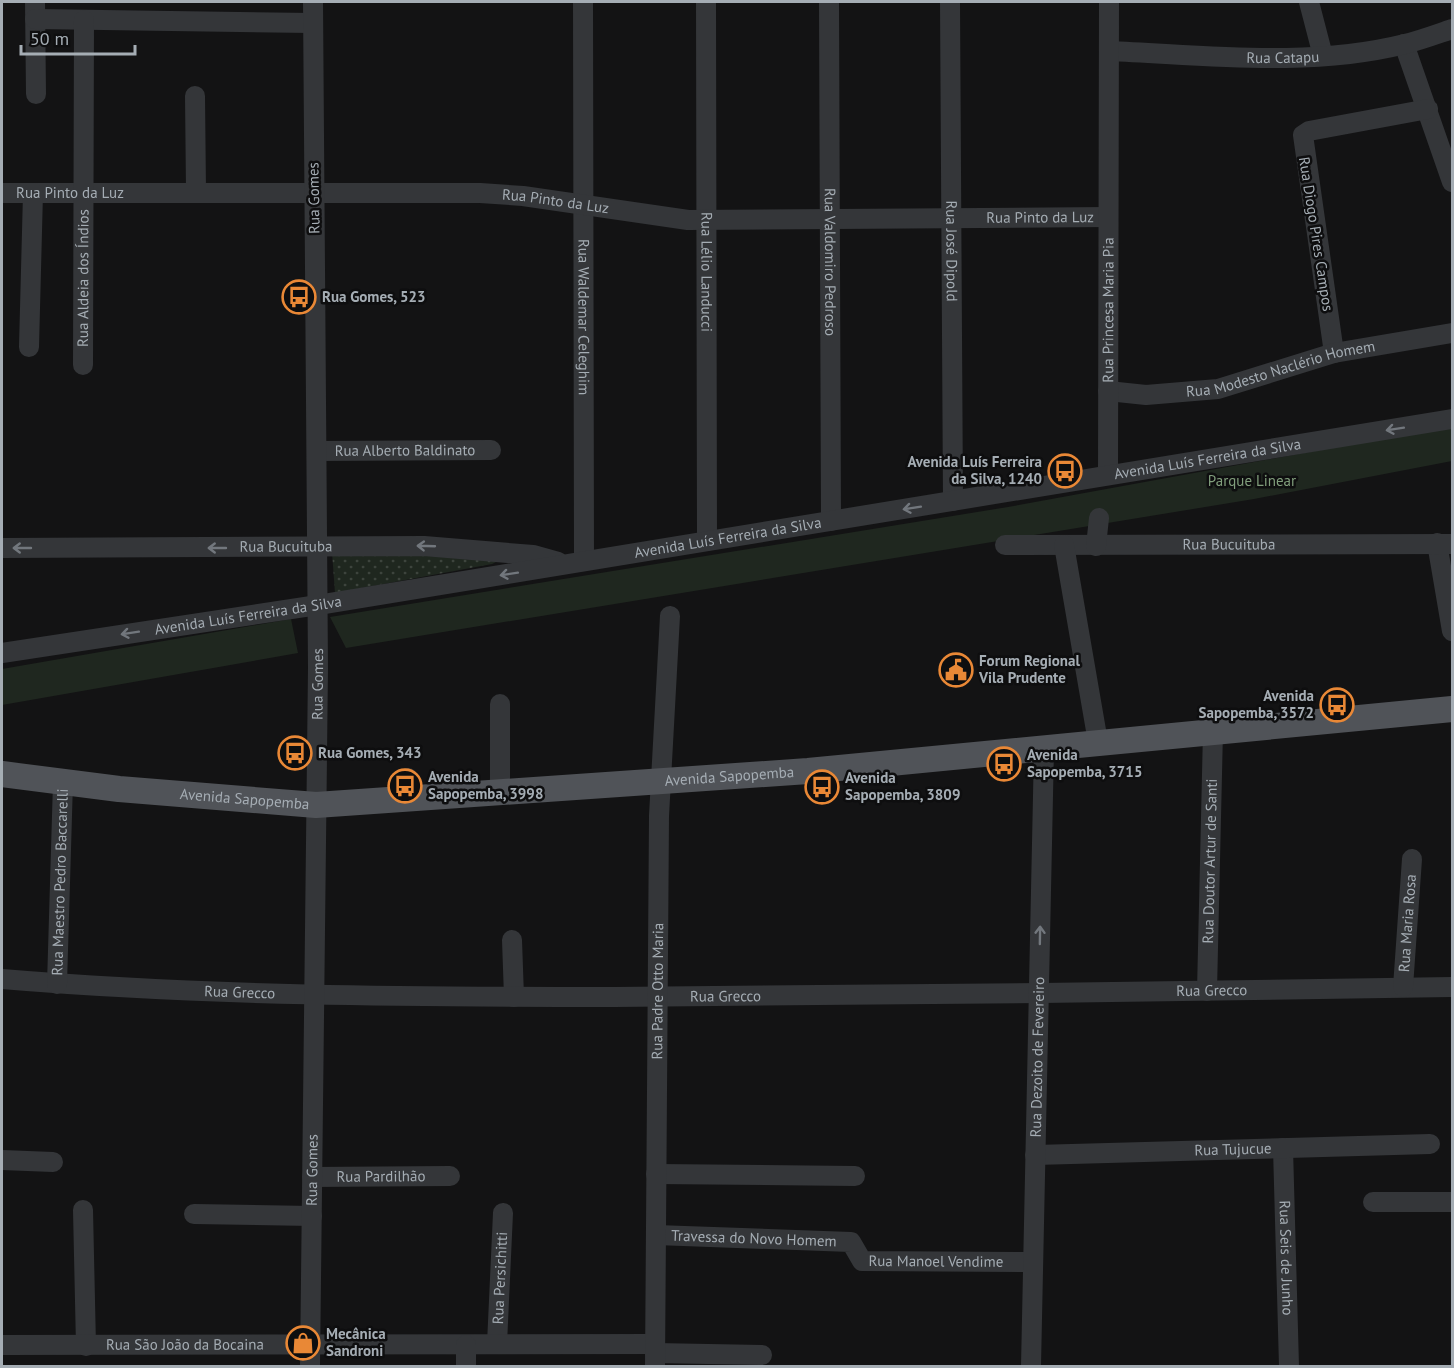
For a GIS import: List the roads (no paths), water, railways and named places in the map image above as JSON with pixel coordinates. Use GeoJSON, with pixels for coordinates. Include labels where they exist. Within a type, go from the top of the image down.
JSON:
{"type":"FeatureCollection","features":[{"type":"Feature","properties":{"kind":"main road","name":"Avenida Sapopemba"},"geometry":{"type":"LineString","coordinates":[[3,773],[243,802],[316,806],[408,789],[500,793],[662,782],[816,770],[1452,709]]}},
{"type":"Feature","properties":{"kind":"street","name":"Rua Gomes"},"geometry":{"type":"LineString","coordinates":[[310,1366],[318,605],[313,2]]}},
{"type":"Feature","properties":{"kind":"street","name":"Rua Waldemar Celeghim"},"geometry":{"type":"LineString","coordinates":[[576,563],[583,206],[583,2]]}},
{"type":"Feature","properties":{"kind":"street","name":"Rua Lélio Landucci"},"geometry":{"type":"LineString","coordinates":[[706,2],[707,541]]}},
{"type":"Feature","properties":{"kind":"street","name":"Rua Valdomiro Pedroso"},"geometry":{"type":"LineString","coordinates":[[829,2],[831,521]]}},
{"type":"Feature","properties":{"kind":"street","name":"Rua José Dipold"},"geometry":{"type":"LineString","coordinates":[[950,2],[953,501]]}},
{"type":"Feature","properties":{"kind":"street","name":"Rua Princesa Maria Pia"},"geometry":{"type":"LineString","coordinates":[[1108,475],[1109,2]]}},
{"type":"Feature","properties":{"kind":"street"},"geometry":{"type":"LineString","coordinates":[[1310,2],[1323,56]]}},
{"type":"Feature","properties":{"kind":"street"},"geometry":{"type":"LineString","coordinates":[[36,94],[35,10],[84,20],[312,22]]}},
{"type":"Feature","properties":{"kind":"street","name":"Rua Aldeia dos Índios"},"geometry":{"type":"LineString","coordinates":[[82,365],[85,192],[84,20]]}},
{"type":"Feature","properties":{"kind":"street","name":"Rua Catapu"},"geometry":{"type":"LineString","coordinates":[[1109,51],[1234,57],[1323,56],[1404,44],[1452,29]]}},
{"type":"Feature","properties":{"kind":"street"},"geometry":{"type":"LineString","coordinates":[[1404,44],[1452,182]]}},
{"type":"Feature","properties":{"kind":"street"},"geometry":{"type":"LineString","coordinates":[[195,96],[196,191]]}},
{"type":"Feature","properties":{"kind":"street","name":"Rua Diogo Pires Campos"},"geometry":{"type":"LineString","coordinates":[[1334,353],[1303,135],[1310,130],[1428,110]]}},
{"type":"Feature","properties":{"kind":"street","name":"Rua Pinto da Luz"},"geometry":{"type":"LineString","coordinates":[[2,193],[314,191],[480,193],[523,196],[583,206],[706,220],[1108,217]]}},
{"type":"Feature","properties":{"kind":"street"},"geometry":{"type":"LineString","coordinates":[[28,347],[33,193]]}},
{"type":"Feature","properties":{"kind":"street","name":"Rua Modesto Naclério Homem"},"geometry":{"type":"LineString","coordinates":[[1108,391],[1146,395],[1218,389],[1334,353],[1452,333]]}},
{"type":"Feature","properties":{"kind":"street","name":"Avenida Luís Ferreira da Silva"},"geometry":{"type":"LineString","coordinates":[[2,653],[318,605],[1452,419]]}},
{"type":"Feature","properties":{"kind":"street","name":"Rua Alberto Baldinato"},"geometry":{"type":"LineString","coordinates":[[318,451],[491,450]]}},
{"type":"Feature","properties":{"kind":"street"},"geometry":{"type":"LineString","coordinates":[[1096,546],[1099,518]]}},
{"type":"Feature","properties":{"kind":"street"},"geometry":{"type":"LineString","coordinates":[[1445,543],[1452,631]]}},
{"type":"Feature","properties":{"kind":"street","name":"Rua Bucuituba"},"geometry":{"type":"LineString","coordinates":[[1005,545],[1445,543]]}},
{"type":"Feature","properties":{"kind":"street"},"geometry":{"type":"LineString","coordinates":[[1064,545],[1098,742]]}},
{"type":"Feature","properties":{"kind":"street","name":"Rua Bucuituba"},"geometry":{"type":"LineString","coordinates":[[2,548],[424,546],[533,555],[576,563]]}},
{"type":"Feature","properties":{"kind":"street","name":"Rua Padre Otto Maria"},"geometry":{"type":"LineString","coordinates":[[655,1354],[659,816],[670,616]]}},
{"type":"Feature","properties":{"kind":"street"},"geometry":{"type":"LineString","coordinates":[[500,704],[500,793]]}},
{"type":"Feature","properties":{"kind":"street","name":"Rua Doutor Artur de Santi"},"geometry":{"type":"LineString","coordinates":[[1207,991],[1213,731]]}},
{"type":"Feature","properties":{"kind":"street","name":"Rua Dezoito de Fevereiro"},"geometry":{"type":"LineString","coordinates":[[1031,1366],[1044,747]]}},
{"type":"Feature","properties":{"kind":"street","name":"Rua Maestro Pedro Baccarelli"},"geometry":{"type":"LineString","coordinates":[[57,984],[63,782]]}},
{"type":"Feature","properties":{"kind":"street","name":"Rua Maria Rosa"},"geometry":{"type":"LineString","coordinates":[[1403,987],[1412,859]]}},
{"type":"Feature","properties":{"kind":"street"},"geometry":{"type":"LineString","coordinates":[[512,940],[514,997]]}},
{"type":"Feature","properties":{"kind":"street","name":"Rua Grecco"},"geometry":{"type":"LineString","coordinates":[[2,979],[57,984],[313,995],[514,997],[1038,994],[1452,987]]}},
{"type":"Feature","properties":{"kind":"street","name":"Rua Tujucue"},"geometry":{"type":"LineString","coordinates":[[1035,1155],[1430,1144]]}},
{"type":"Feature","properties":{"kind":"street","name":"Rua Seis de Junho"},"geometry":{"type":"LineString","coordinates":[[1283,1148],[1289,1366]]}},
{"type":"Feature","properties":{"kind":"street"},"geometry":{"type":"LineString","coordinates":[[2,1160],[53,1162]]}},
{"type":"Feature","properties":{"kind":"street"},"geometry":{"type":"LineString","coordinates":[[656,1174],[855,1176]]}},
{"type":"Feature","properties":{"kind":"street","name":"Rua Pardilhão"},"geometry":{"type":"LineString","coordinates":[[312,1177],[450,1176]]}},
{"type":"Feature","properties":{"kind":"street"},"geometry":{"type":"LineString","coordinates":[[1372,1202],[1452,1202]]}},
{"type":"Feature","properties":{"kind":"street"},"geometry":{"type":"LineString","coordinates":[[84,1210],[86,1346]]}},
{"type":"Feature","properties":{"kind":"street","name":"Rua Persichitti"},"geometry":{"type":"LineString","coordinates":[[497,1344],[503,1213]]}},
{"type":"Feature","properties":{"kind":"street"},"geometry":{"type":"LineString","coordinates":[[194,1215],[312,1216]]}},
{"type":"Feature","properties":{"kind":"street","name":"Travessa do Novo Homem"},"geometry":{"type":"LineString","coordinates":[[656,1235],[851,1242]]}},
{"type":"Feature","properties":{"kind":"street","name":"Rua Manoel Vendime"},"geometry":{"type":"LineString","coordinates":[[851,1242],[862,1261],[1033,1262]]}},
{"type":"Feature","properties":{"kind":"street"},"geometry":{"type":"LineString","coordinates":[[466,1344],[466,1366]]}},
{"type":"Feature","properties":{"kind":"street","name":"Rua São João da Bocaina"},"geometry":{"type":"LineString","coordinates":[[2,1345],[497,1344],[655,1354],[762,1355]]}},
{"type":"Feature","properties":{"kind":"place","name":"Rua Gomes, 523"},"geometry":{"type":"Point","coordinates":[299,297]}},
{"type":"Feature","properties":{"kind":"place","name":"Avenida Luís Ferreira da Silva, 1240"},"geometry":{"type":"Point","coordinates":[1065,471]}},
{"type":"Feature","properties":{"kind":"place","name":"Forum Regional Vila Prudente"},"geometry":{"type":"Point","coordinates":[956,670]}},
{"type":"Feature","properties":{"kind":"place","name":"Avenida Sapopemba, 3572"},"geometry":{"type":"Point","coordinates":[1337,705]}},
{"type":"Feature","properties":{"kind":"place","name":"Rua Gomes, 343"},"geometry":{"type":"Point","coordinates":[295,753]}},
{"type":"Feature","properties":{"kind":"place","name":"Avenida Sapopemba, 3715"},"geometry":{"type":"Point","coordinates":[1004,764]}},
{"type":"Feature","properties":{"kind":"place","name":"Avenida Sapopemba, 3998"},"geometry":{"type":"Point","coordinates":[405,786]}},
{"type":"Feature","properties":{"kind":"place","name":"Avenida Sapopemba, 3809"},"geometry":{"type":"Point","coordinates":[822,787]}},
{"type":"Feature","properties":{"kind":"place","name":"Mecânica Sandroni"},"geometry":{"type":"Point","coordinates":[303,1343]}},
{"type":"Feature","properties":{"kind":"park label","name":"Parque Linear"},"geometry":{"type":"Point","coordinates":[1252,481]}}]}
